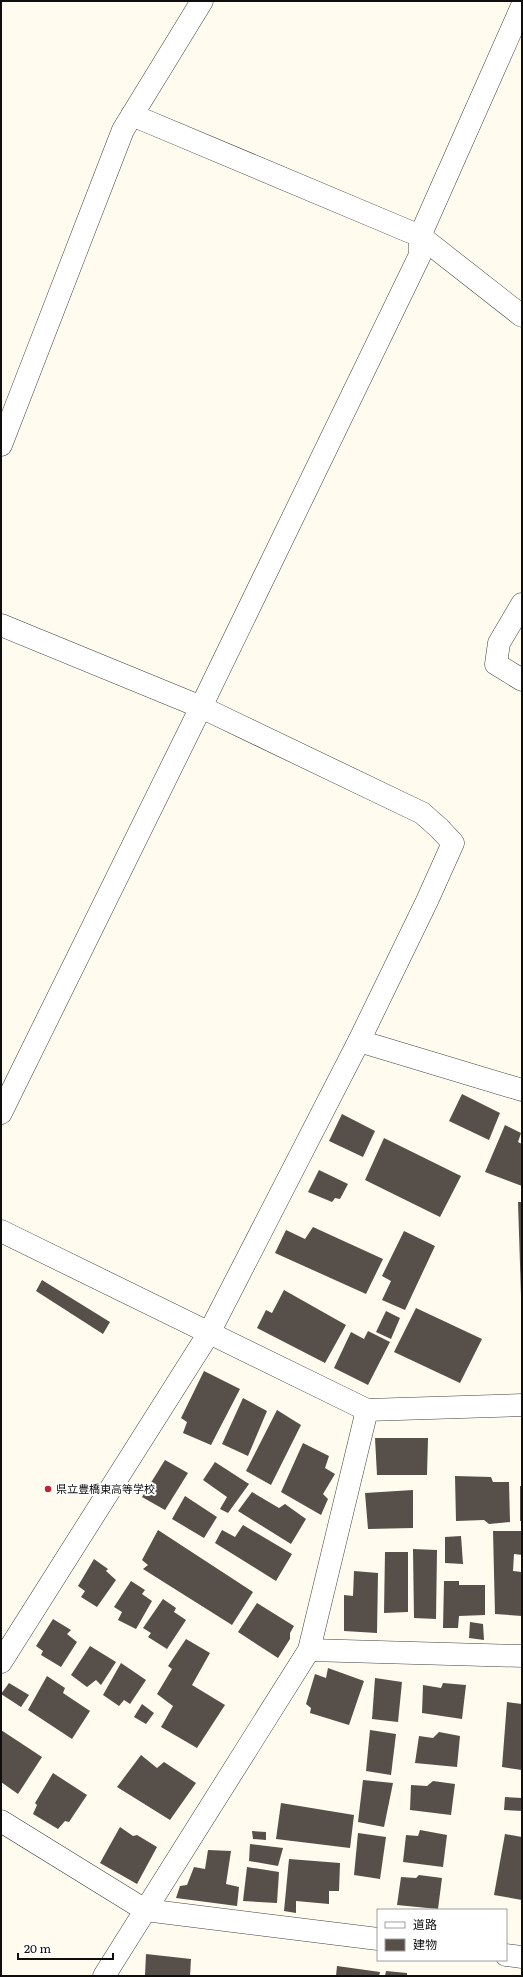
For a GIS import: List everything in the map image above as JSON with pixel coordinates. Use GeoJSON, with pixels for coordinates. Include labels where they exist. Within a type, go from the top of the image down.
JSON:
{"type":"FeatureCollection","features":[{"type":"Feature","properties":{"kind":"street"},"geometry":{"type":"LineString","coordinates":[[1,446],[123,130],[202,1]]}},
{"type":"Feature","properties":{"kind":"street"},"geometry":{"type":"LineString","coordinates":[[1,1113],[201,707],[420,255],[420,236],[522,6]]}},
{"type":"Feature","properties":{"kind":"street"},"geometry":{"type":"LineString","coordinates":[[132,115],[420,236],[522,316]]}},
{"type":"Feature","properties":{"kind":"street"},"geometry":{"type":"LineString","coordinates":[[522,604],[499,643],[496,664],[522,680]]}},
{"type":"Feature","properties":{"kind":"street"},"geometry":{"type":"LineString","coordinates":[[1,625],[201,707],[422,813],[439,828],[452,843],[428,901],[359,1041],[209,1333],[1,1662]]}},
{"type":"Feature","properties":{"kind":"street"},"geometry":{"type":"LineString","coordinates":[[359,1041],[522,1090]]}},
{"type":"Feature","properties":{"kind":"street"},"geometry":{"type":"LineString","coordinates":[[1,1231],[367,1410],[522,1405]]}},
{"type":"Feature","properties":{"kind":"street"},"geometry":{"type":"LineString","coordinates":[[104,1976],[309,1650],[367,1410]]}},
{"type":"Feature","properties":{"kind":"street"},"geometry":{"type":"LineString","coordinates":[[309,1650],[522,1656]]}},
{"type":"Feature","properties":{"kind":"street"},"geometry":{"type":"LineString","coordinates":[[1,1821],[145,1910],[377,1939]]}},
{"type":"Feature","properties":{"kind":"street"},"geometry":{"type":"LineString","coordinates":[[507,1955],[522,1957]]}},
{"type":"Feature","properties":{"kind":"building"},"geometry":{"type":"Polygon","coordinates":[[[462,1094],[500,1113],[489,1140],[449,1121],[462,1094]]]}},
{"type":"Feature","properties":{"kind":"building"},"geometry":{"type":"Polygon","coordinates":[[[342,1114],[375,1131],[363,1157],[329,1141],[342,1114]]]}},
{"type":"Feature","properties":{"kind":"building"},"geometry":{"type":"Polygon","coordinates":[[[505,1125],[521,1133],[518,1142],[522,1144],[522,1186],[485,1172],[505,1125]]]}},
{"type":"Feature","properties":{"kind":"building"},"geometry":{"type":"Polygon","coordinates":[[[384,1138],[461,1176],[440,1217],[365,1180],[384,1138]]]}},
{"type":"Feature","properties":{"kind":"building"},"geometry":{"type":"Polygon","coordinates":[[[319,1170],[348,1184],[340,1199],[335,1198],[332,1202],[308,1192],[319,1170]]]}},
{"type":"Feature","properties":{"kind":"building"},"geometry":{"type":"Polygon","coordinates":[[[518,1202],[522,1202],[522,1295],[521,1295],[518,1202]]]}},
{"type":"Feature","properties":{"kind":"building"},"geometry":{"type":"Polygon","coordinates":[[[313,1227],[383,1259],[366,1294],[275,1253],[286,1230],[305,1239],[313,1227]]]}},
{"type":"Feature","properties":{"kind":"building"},"geometry":{"type":"Polygon","coordinates":[[[404,1231],[435,1246],[405,1310],[382,1300],[391,1281],[382,1276],[404,1231]]]}},
{"type":"Feature","properties":{"kind":"building"},"geometry":{"type":"Polygon","coordinates":[[[42,1280],[110,1322],[103,1334],[36,1291],[42,1280]]]}},
{"type":"Feature","properties":{"kind":"building"},"geometry":{"type":"Polygon","coordinates":[[[284,1290],[346,1325],[325,1363],[257,1328],[266,1310],[272,1313],[284,1290]]]}},
{"type":"Feature","properties":{"kind":"building"},"geometry":{"type":"Polygon","coordinates":[[[416,1308],[482,1339],[460,1383],[394,1352],[416,1308]]]}},
{"type":"Feature","properties":{"kind":"building"},"geometry":{"type":"Polygon","coordinates":[[[386,1311],[400,1318],[391,1339],[376,1332],[386,1311]]]}},
{"type":"Feature","properties":{"kind":"building"},"geometry":{"type":"Polygon","coordinates":[[[368,1331],[390,1342],[368,1385],[334,1368],[351,1332],[364,1339],[368,1331]]]}},
{"type":"Feature","properties":{"kind":"building"},"geometry":{"type":"Polygon","coordinates":[[[204,1371],[240,1389],[211,1445],[183,1433],[187,1422],[181,1418],[204,1371]]]}},
{"type":"Feature","properties":{"kind":"building"},"geometry":{"type":"Polygon","coordinates":[[[243,1398],[267,1411],[248,1456],[222,1444],[243,1398]]]}},
{"type":"Feature","properties":{"kind":"building"},"geometry":{"type":"Polygon","coordinates":[[[277,1410],[301,1425],[271,1485],[246,1471],[277,1410]]]}},
{"type":"Feature","properties":{"kind":"building"},"geometry":{"type":"Polygon","coordinates":[[[375,1438],[428,1438],[427,1475],[377,1475],[375,1438]]]}},
{"type":"Feature","properties":{"kind":"building"},"geometry":{"type":"Polygon","coordinates":[[[303,1443],[329,1456],[325,1468],[335,1474],[323,1494],[328,1499],[321,1515],[281,1492],[303,1443]]]}},
{"type":"Feature","properties":{"kind":"building"},"geometry":{"type":"Polygon","coordinates":[[[165,1460],[188,1473],[165,1510],[142,1497],[165,1460]]]}},
{"type":"Feature","properties":{"kind":"building"},"geometry":{"type":"Polygon","coordinates":[[[215,1462],[249,1484],[228,1513],[220,1509],[227,1497],[203,1480],[215,1462]]]}},
{"type":"Feature","properties":{"kind":"building"},"geometry":{"type":"Polygon","coordinates":[[[455,1476],[491,1477],[493,1482],[509,1482],[510,1522],[489,1524],[484,1520],[456,1521],[455,1476]]]}},
{"type":"Feature","properties":{"kind":"building"},"geometry":{"type":"Polygon","coordinates":[[[520,1486],[522,1486],[522,1521],[520,1521],[520,1486]]]}},
{"type":"Feature","properties":{"kind":"building"},"geometry":{"type":"Polygon","coordinates":[[[413,1490],[413,1528],[368,1529],[365,1493],[413,1490]]]}},
{"type":"Feature","properties":{"kind":"building"},"geometry":{"type":"Polygon","coordinates":[[[252,1492],[279,1508],[285,1504],[306,1519],[291,1544],[238,1511],[252,1492]]]}},
{"type":"Feature","properties":{"kind":"building"},"geometry":{"type":"Polygon","coordinates":[[[185,1496],[217,1517],[204,1538],[172,1519],[185,1496]]]}},
{"type":"Feature","properties":{"kind":"building"},"geometry":{"type":"Polygon","coordinates":[[[243,1525],[292,1554],[276,1581],[215,1543],[222,1530],[235,1537],[243,1525]]]}},
{"type":"Feature","properties":{"kind":"building"},"geometry":{"type":"Polygon","coordinates":[[[158,1530],[253,1592],[232,1625],[143,1569],[148,1565],[142,1560],[158,1530]]]}},
{"type":"Feature","properties":{"kind":"building"},"geometry":{"type":"Polygon","coordinates":[[[493,1531],[522,1531],[522,1555],[514,1554],[513,1571],[522,1572],[522,1616],[495,1614],[493,1531]]]}},
{"type":"Feature","properties":{"kind":"building"},"geometry":{"type":"Polygon","coordinates":[[[461,1536],[463,1564],[445,1563],[445,1537],[461,1536]]]}},
{"type":"Feature","properties":{"kind":"building"},"geometry":{"type":"Polygon","coordinates":[[[413,1549],[437,1550],[436,1619],[414,1618],[413,1549]]]}},
{"type":"Feature","properties":{"kind":"building"},"geometry":{"type":"Polygon","coordinates":[[[385,1552],[408,1552],[408,1612],[384,1613],[385,1552]]]}},
{"type":"Feature","properties":{"kind":"building"},"geometry":{"type":"Polygon","coordinates":[[[94,1559],[108,1569],[106,1571],[116,1580],[97,1607],[81,1597],[85,1591],[78,1586],[94,1559]]]}},
{"type":"Feature","properties":{"kind":"building"},"geometry":{"type":"Polygon","coordinates":[[[354,1571],[378,1573],[377,1633],[344,1631],[344,1595],[353,1596],[354,1571]]]}},
{"type":"Feature","properties":{"kind":"building"},"geometry":{"type":"Polygon","coordinates":[[[131,1581],[145,1590],[142,1594],[152,1601],[136,1629],[118,1620],[122,1612],[114,1607],[131,1581]]]}},
{"type":"Feature","properties":{"kind":"building"},"geometry":{"type":"Polygon","coordinates":[[[444,1581],[459,1581],[459,1585],[485,1585],[485,1615],[459,1616],[458,1628],[443,1628],[444,1581]]]}},
{"type":"Feature","properties":{"kind":"building"},"geometry":{"type":"Polygon","coordinates":[[[163,1599],[176,1608],[174,1612],[186,1620],[167,1649],[148,1637],[151,1633],[143,1628],[163,1599]]]}},
{"type":"Feature","properties":{"kind":"building"},"geometry":{"type":"Polygon","coordinates":[[[257,1603],[294,1626],[290,1633],[290,1639],[278,1658],[238,1632],[257,1603]]]}},
{"type":"Feature","properties":{"kind":"building"},"geometry":{"type":"Polygon","coordinates":[[[53,1619],[71,1630],[67,1634],[77,1642],[61,1667],[41,1655],[43,1651],[36,1646],[53,1619]]]}},
{"type":"Feature","properties":{"kind":"building"},"geometry":{"type":"Polygon","coordinates":[[[470,1622],[483,1624],[484,1640],[469,1638],[470,1622]]]}},
{"type":"Feature","properties":{"kind":"building"},"geometry":{"type":"Polygon","coordinates":[[[186,1639],[210,1653],[192,1685],[225,1705],[197,1748],[161,1727],[173,1706],[157,1694],[172,1669],[168,1666],[186,1639]]]}},
{"type":"Feature","properties":{"kind":"building"},"geometry":{"type":"Polygon","coordinates":[[[90,1646],[116,1662],[101,1685],[96,1680],[87,1687],[71,1675],[90,1646]]]}},
{"type":"Feature","properties":{"kind":"building"},"geometry":{"type":"Polygon","coordinates":[[[121,1663],[146,1680],[130,1704],[124,1700],[119,1706],[103,1695],[121,1663]]]}},
{"type":"Feature","properties":{"kind":"building"},"geometry":{"type":"Polygon","coordinates":[[[328,1668],[364,1681],[349,1725],[310,1713],[311,1708],[306,1704],[315,1674],[326,1678],[328,1668]]]}},
{"type":"Feature","properties":{"kind":"building"},"geometry":{"type":"Polygon","coordinates":[[[47,1676],[65,1688],[63,1693],[90,1711],[72,1739],[28,1710],[47,1676]]]}},
{"type":"Feature","properties":{"kind":"building"},"geometry":{"type":"Polygon","coordinates":[[[375,1678],[402,1682],[398,1722],[372,1719],[375,1678]]]}},
{"type":"Feature","properties":{"kind":"building"},"geometry":{"type":"Polygon","coordinates":[[[9,1683],[29,1695],[21,1707],[1,1694],[9,1683]]]}},
{"type":"Feature","properties":{"kind":"building"},"geometry":{"type":"Polygon","coordinates":[[[443,1683],[466,1685],[462,1719],[422,1713],[423,1685],[441,1688],[443,1683]]]}},
{"type":"Feature","properties":{"kind":"building"},"geometry":{"type":"Polygon","coordinates":[[[507,1702],[522,1704],[522,1770],[502,1767],[507,1702]]]}},
{"type":"Feature","properties":{"kind":"building"},"geometry":{"type":"Polygon","coordinates":[[[142,1704],[154,1713],[146,1724],[134,1717],[142,1704]]]}},
{"type":"Feature","properties":{"kind":"building"},"geometry":{"type":"Polygon","coordinates":[[[1,1730],[42,1757],[18,1794],[1,1782],[1,1730]]]}},
{"type":"Feature","properties":{"kind":"building"},"geometry":{"type":"Polygon","coordinates":[[[370,1730],[396,1734],[391,1775],[366,1771],[370,1730]]]}},
{"type":"Feature","properties":{"kind":"building"},"geometry":{"type":"Polygon","coordinates":[[[439,1732],[460,1736],[457,1767],[415,1763],[419,1736],[433,1738],[439,1732]]]}},
{"type":"Feature","properties":{"kind":"building"},"geometry":{"type":"Polygon","coordinates":[[[141,1755],[157,1768],[164,1762],[196,1783],[170,1820],[117,1787],[141,1755]]]}},
{"type":"Feature","properties":{"kind":"building"},"geometry":{"type":"Polygon","coordinates":[[[53,1773],[87,1795],[69,1822],[65,1821],[58,1829],[33,1814],[37,1805],[35,1803],[53,1773]]]}},
{"type":"Feature","properties":{"kind":"building"},"geometry":{"type":"Polygon","coordinates":[[[363,1780],[393,1783],[384,1827],[358,1822],[363,1780]]]}},
{"type":"Feature","properties":{"kind":"building"},"geometry":{"type":"Polygon","coordinates":[[[433,1781],[455,1784],[451,1815],[410,1810],[411,1785],[427,1786],[433,1781]]]}},
{"type":"Feature","properties":{"kind":"building"},"geometry":{"type":"Polygon","coordinates":[[[505,1797],[522,1798],[522,1811],[504,1810],[505,1797]]]}},
{"type":"Feature","properties":{"kind":"building"},"geometry":{"type":"Polygon","coordinates":[[[281,1803],[354,1815],[350,1848],[276,1839],[281,1803]]]}},
{"type":"Feature","properties":{"kind":"building"},"geometry":{"type":"Polygon","coordinates":[[[120,1827],[133,1836],[137,1835],[157,1847],[137,1884],[100,1863],[120,1827]]]}},
{"type":"Feature","properties":{"kind":"building"},"geometry":{"type":"Polygon","coordinates":[[[420,1830],[447,1835],[443,1867],[403,1862],[406,1835],[418,1836],[420,1830]]]}},
{"type":"Feature","properties":{"kind":"building"},"geometry":{"type":"Polygon","coordinates":[[[252,1831],[266,1832],[266,1840],[253,1839],[252,1831]]]}},
{"type":"Feature","properties":{"kind":"building"},"geometry":{"type":"Polygon","coordinates":[[[358,1833],[386,1837],[380,1879],[354,1875],[358,1833]]]}},
{"type":"Feature","properties":{"kind":"building"},"geometry":{"type":"Polygon","coordinates":[[[505,1834],[522,1837],[522,1900],[494,1895],[505,1834]]]}},
{"type":"Feature","properties":{"kind":"building"},"geometry":{"type":"Polygon","coordinates":[[[250,1844],[283,1848],[278,1866],[249,1861],[250,1844]]]}},
{"type":"Feature","properties":{"kind":"building"},"geometry":{"type":"Polygon","coordinates":[[[208,1850],[231,1851],[226,1884],[239,1887],[237,1906],[176,1898],[180,1886],[187,1885],[194,1867],[205,1869],[208,1850]]]}},
{"type":"Feature","properties":{"kind":"building"},"geometry":{"type":"Polygon","coordinates":[[[289,1859],[340,1863],[339,1891],[329,1891],[329,1904],[296,1901],[296,1913],[284,1911],[289,1859]]]}},
{"type":"Feature","properties":{"kind":"building"},"geometry":{"type":"Polygon","coordinates":[[[247,1867],[279,1872],[277,1903],[243,1901],[247,1867]]]}},
{"type":"Feature","properties":{"kind":"building"},"geometry":{"type":"Polygon","coordinates":[[[419,1875],[442,1878],[438,1909],[397,1905],[401,1877],[416,1878],[419,1875]]]}},
{"type":"Feature","properties":{"kind":"building"},"geometry":{"type":"Polygon","coordinates":[[[146,1954],[191,1959],[190,1976],[145,1976],[146,1954]]]}},
{"type":"Feature","properties":{"kind":"building"},"geometry":{"type":"Polygon","coordinates":[[[337,1966],[380,1972],[379,1976],[336,1976],[337,1966]]]}},
{"type":"Feature","properties":{"kind":"building"},"geometry":{"type":"Polygon","coordinates":[[[386,1971],[407,1973],[407,1976],[385,1976],[386,1971]]]}},
{"type":"Feature","properties":{"kind":"place","name":"県立豊橋東高等学校"},"geometry":{"type":"Point","coordinates":[48,1489]}}]}
